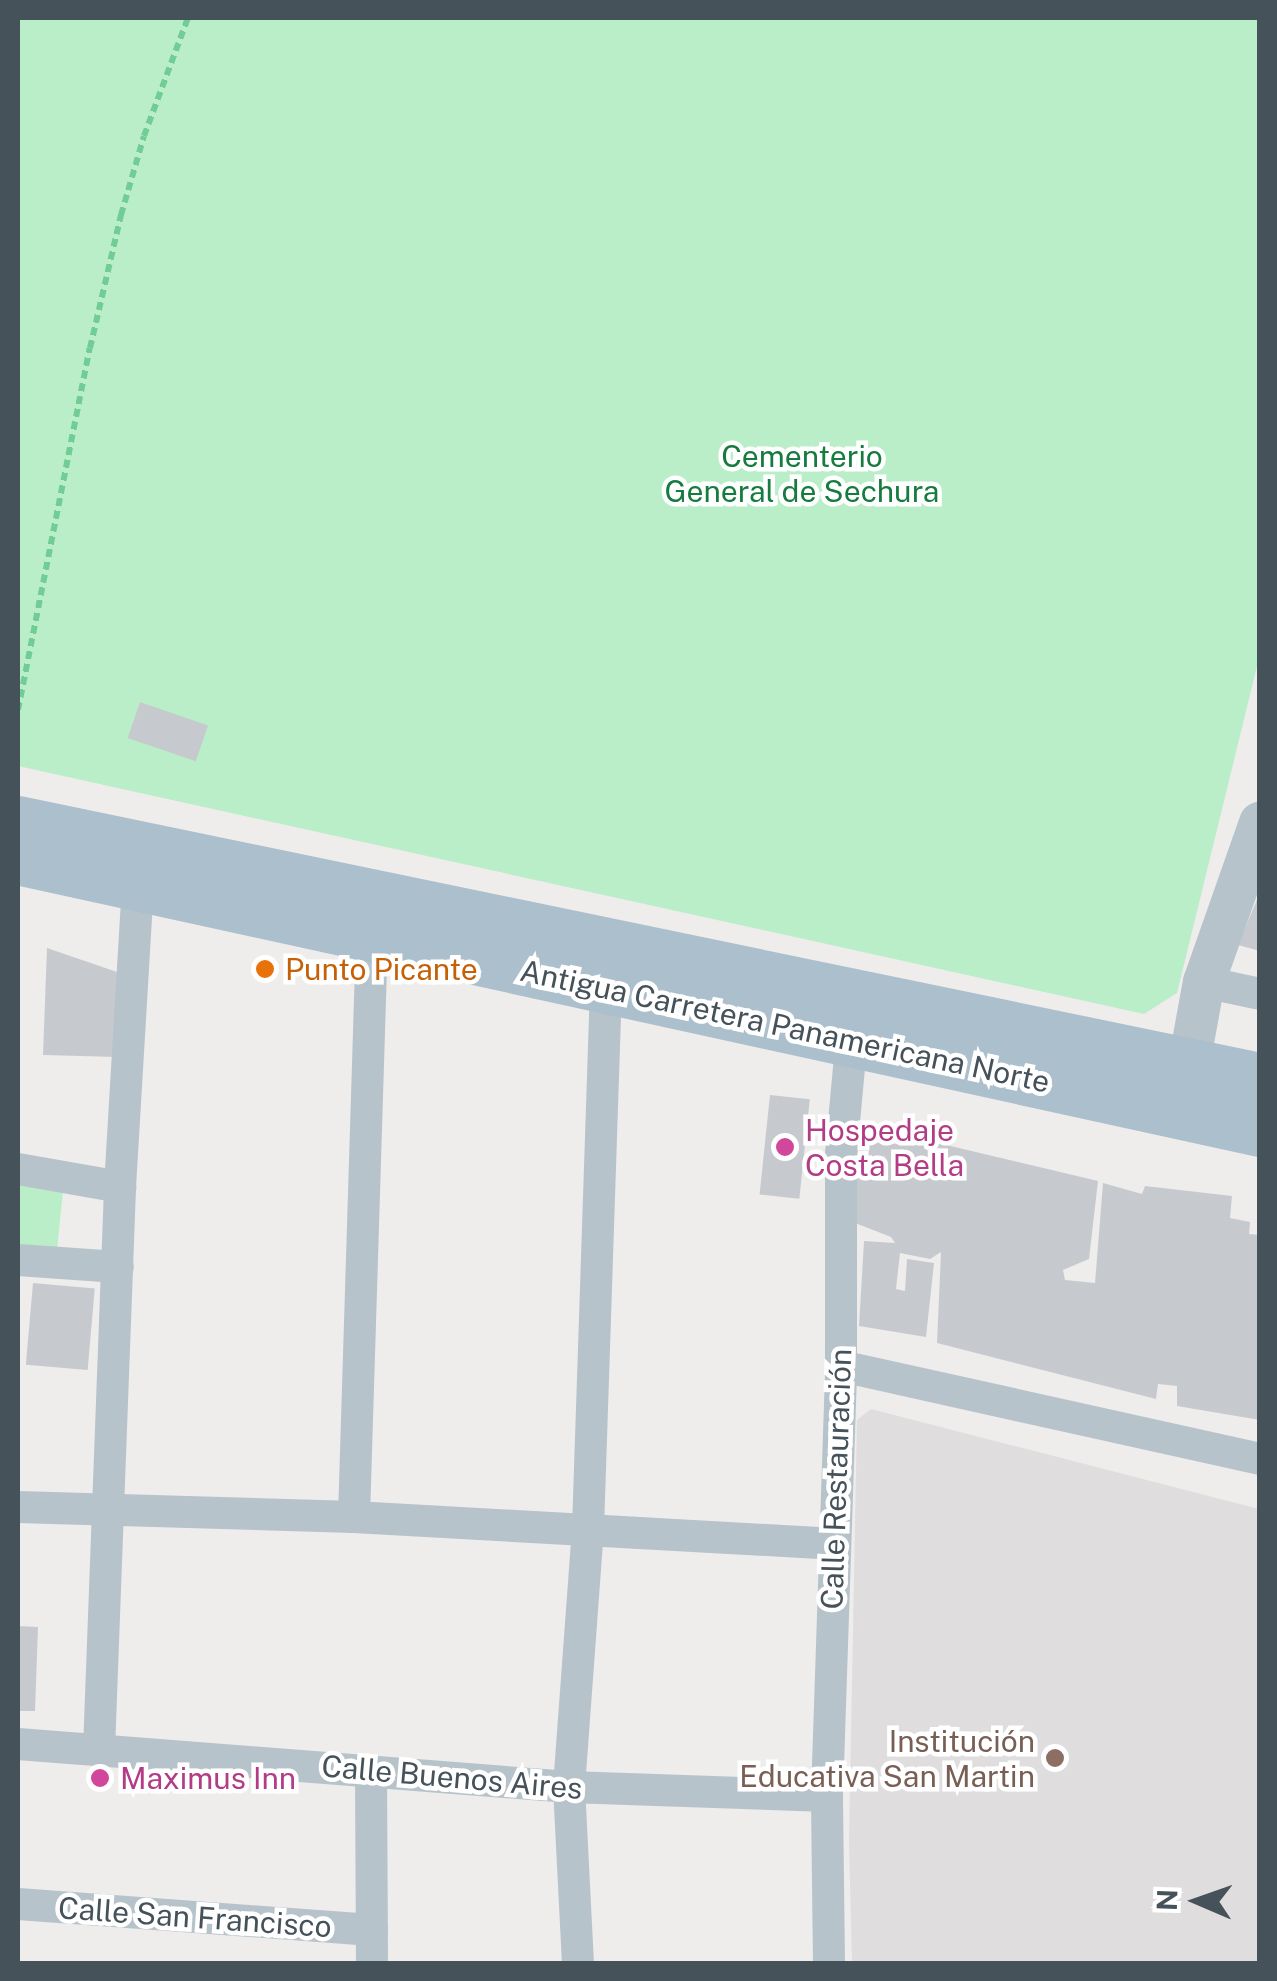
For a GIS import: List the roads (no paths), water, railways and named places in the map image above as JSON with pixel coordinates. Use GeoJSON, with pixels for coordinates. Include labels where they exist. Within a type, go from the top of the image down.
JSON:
{"type":"FeatureCollection","features":[{"type":"Feature","properties":{"kind":"main road","name":"Antigua Carretera Panamericana Norte"},"geometry":{"type":"LineString","coordinates":[[18,822],[139,867],[372,935],[606,987],[854,1018]]}},
{"type":"Feature","properties":{"kind":"main road","name":"Antigua Carretera Panamericana Norte"},"geometry":{"type":"LineString","coordinates":[[18,859],[139,867],[1184,1088],[1260,1130]]}},
{"type":"Feature","properties":{"kind":"main road","name":"Antigua Carretera Panamericana Norte"},"geometry":{"type":"LineString","coordinates":[[1184,1088],[1260,1079]]}},
{"type":"Feature","properties":{"kind":"street"},"geometry":{"type":"LineString","coordinates":[[1184,1088],[1204,982],[1260,824]]}},
{"type":"Feature","properties":{"kind":"street"},"geometry":{"type":"LineString","coordinates":[[99,1750],[120,1187],[139,867]]}},
{"type":"Feature","properties":{"kind":"street"},"geometry":{"type":"LineString","coordinates":[[354,1518],[372,935]]}},
{"type":"Feature","properties":{"kind":"street"},"geometry":{"type":"LineString","coordinates":[[1204,982],[1260,994]]}},
{"type":"Feature","properties":{"kind":"street"},"geometry":{"type":"LineString","coordinates":[[578,1964],[569,1787],[588,1529],[606,987]]}},
{"type":"Feature","properties":{"kind":"street","name":"Calle Restauración"},"geometry":{"type":"LineString","coordinates":[[829,1964],[827,1796],[832,1544],[841,1366],[841,1154],[854,1018]]}},
{"type":"Feature","properties":{"kind":"street"},"geometry":{"type":"LineString","coordinates":[[18,1169],[120,1187]]}},
{"type":"Feature","properties":{"kind":"street"},"geometry":{"type":"LineString","coordinates":[[18,1260],[118,1266]]}},
{"type":"Feature","properties":{"kind":"street"},"geometry":{"type":"LineString","coordinates":[[841,1366],[1260,1459]]}},
{"type":"Feature","properties":{"kind":"street"},"geometry":{"type":"LineString","coordinates":[[18,1507],[354,1518],[832,1544]]}},
{"type":"Feature","properties":{"kind":"street","name":"Calle Buenos Aires"},"geometry":{"type":"LineString","coordinates":[[18,1744],[569,1787],[827,1796]]}},
{"type":"Feature","properties":{"kind":"street"},"geometry":{"type":"LineString","coordinates":[[371,1770],[372,1964]]}},
{"type":"Feature","properties":{"kind":"street","name":"Calle San Francisco"},"geometry":{"type":"LineString","coordinates":[[18,1904],[372,1930]]}},
{"type":"Feature","properties":{"kind":"place","name":"Punto Picante"},"geometry":{"type":"Point","coordinates":[265,969]}},
{"type":"Feature","properties":{"kind":"place","name":"Hospedaje Costa Bella"},"geometry":{"type":"Point","coordinates":[785,1147]}},
{"type":"Feature","properties":{"kind":"place","name":"Institución Educativa San Martin"},"geometry":{"type":"Point","coordinates":[1055,1758]}},
{"type":"Feature","properties":{"kind":"place","name":"Maximus Inn"},"geometry":{"type":"Point","coordinates":[100,1778]}},
{"type":"Feature","properties":{"kind":"park label","name":"Cementerio General de Sechura"},"geometry":{"type":"Point","coordinates":[802,473]}}]}
